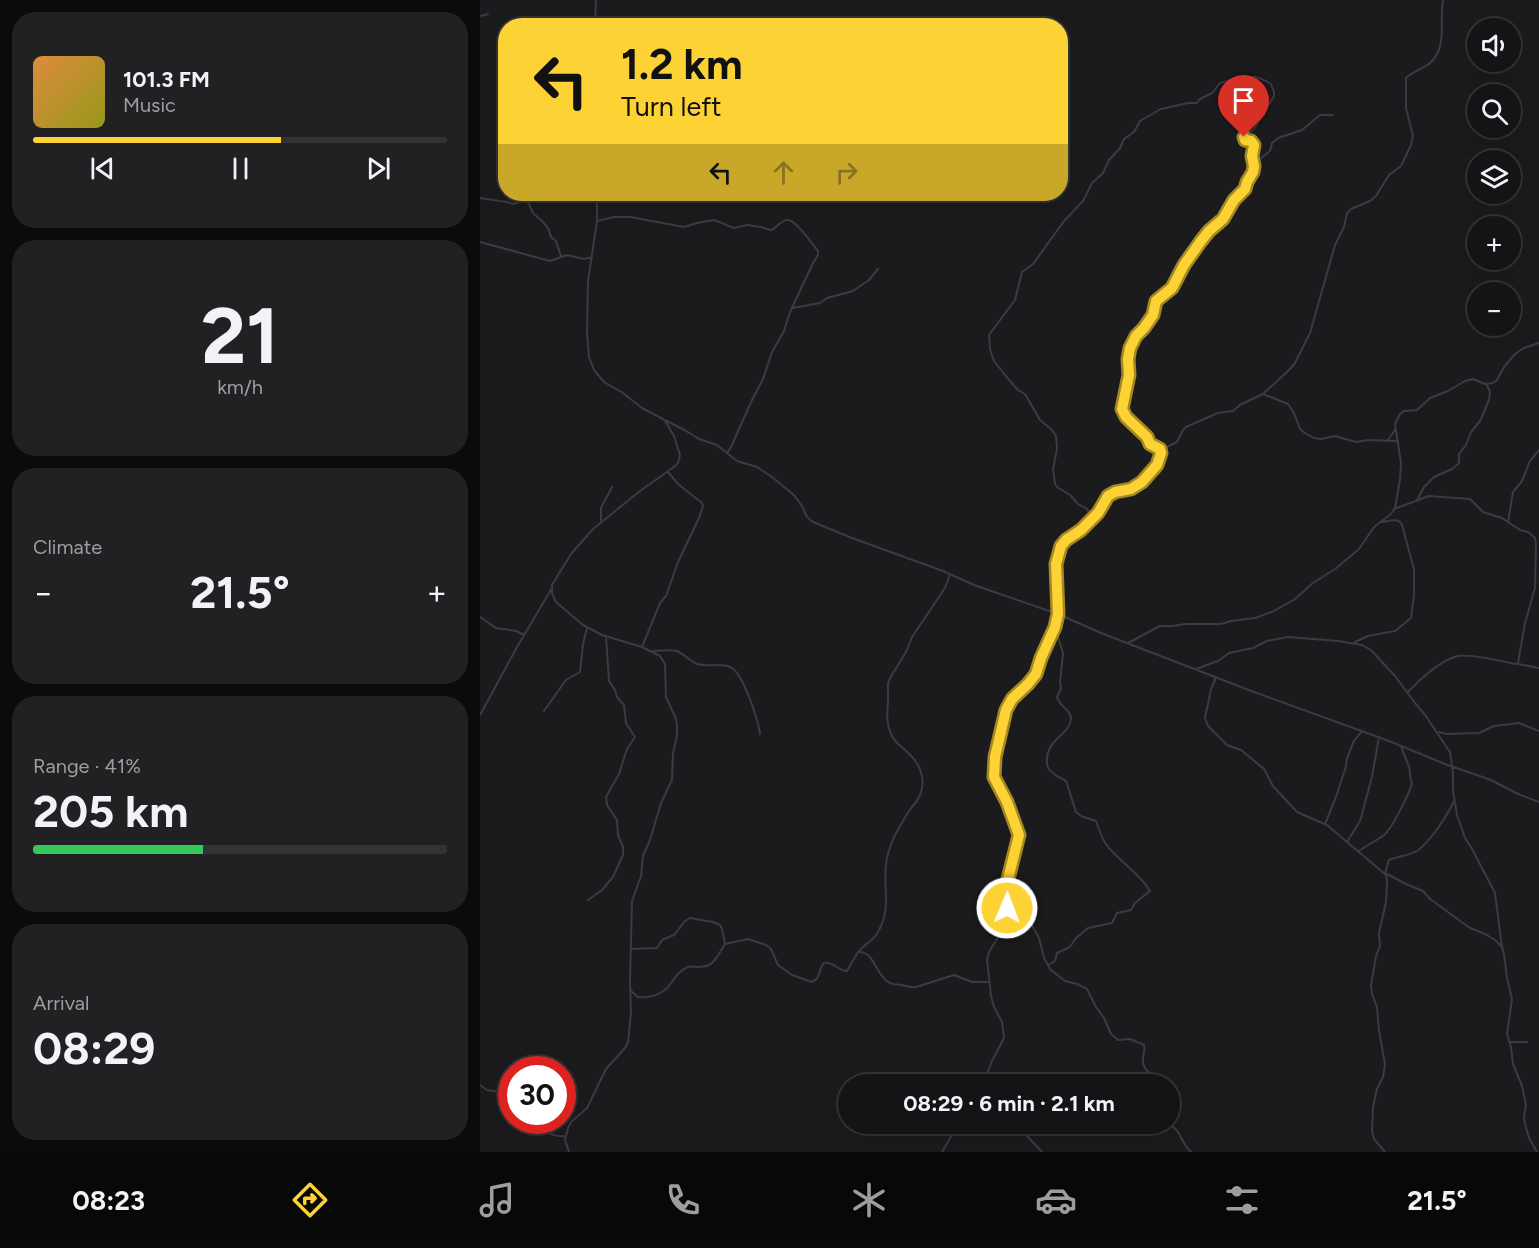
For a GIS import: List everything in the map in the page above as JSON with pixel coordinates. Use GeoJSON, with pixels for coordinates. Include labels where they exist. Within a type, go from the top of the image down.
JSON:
{"type":"FeatureCollection","features":[{"type":"Feature","properties":{"kind":"street"},"geometry":{"type":"LineString","coordinates":[[595,18],[596,0]]}},
{"type":"Feature","properties":{"kind":"street"},"geometry":{"type":"LineString","coordinates":[[987,1074],[1004,1038],[1002,1022],[993,1003],[988,956],[1004,929],[1008,912],[1006,887],[1019,835],[1007,802],[994,780],[995,757],[1009,702],[1036,674],[1055,627],[1058,614],[1055,574],[1057,556],[1065,541],[1090,520],[1112,494],[1131,489],[1142,482],[1156,467],[1164,448],[1177,442],[1186,427],[1218,413],[1233,411],[1239,405],[1263,394],[1291,368],[1308,337],[1335,245],[1344,227],[1347,213],[1376,196],[1389,175],[1401,166],[1411,146],[1413,136],[1406,108],[1406,78],[1412,72],[1428,64],[1439,51],[1443,0]]}},
{"type":"Feature","properties":{"kind":"street"},"geometry":{"type":"LineString","coordinates":[[480,16],[488,14]]}},
{"type":"Feature","properties":{"kind":"street"},"geometry":{"type":"LineString","coordinates":[[1090,520],[1087,509],[1055,484],[1053,469],[1056,436],[1040,420],[1025,394],[1018,390],[994,361],[989,335],[1015,300],[1022,272],[1035,261],[1064,221],[1085,198],[1092,183],[1103,173],[1109,160],[1120,148],[1122,142],[1134,132],[1138,123],[1161,109],[1197,103],[1212,93],[1220,83],[1242,77],[1258,78],[1271,84],[1274,94],[1254,129],[1244,137],[1254,145],[1253,174],[1223,219],[1201,241],[1184,265],[1172,288],[1156,301],[1153,315],[1136,336],[1130,348],[1129,375],[1122,409],[1126,417],[1146,435],[1151,445],[1160,449],[1161,453]]}},
{"type":"Feature","properties":{"kind":"street"},"geometry":{"type":"LineString","coordinates":[[1254,166],[1276,140],[1302,130],[1320,116],[1333,115]]}},
{"type":"Feature","properties":{"kind":"street"},"geometry":{"type":"LineString","coordinates":[[480,198],[513,204],[518,201]]}},
{"type":"Feature","properties":{"kind":"street"},"geometry":{"type":"LineString","coordinates":[[526,201],[533,213],[548,228],[561,257]]}},
{"type":"Feature","properties":{"kind":"street"},"geometry":{"type":"LineString","coordinates":[[597,201],[597,221],[588,278],[587,323],[591,364],[604,382],[642,408],[699,439],[717,445],[737,461],[757,467],[776,479],[798,499],[810,520],[974,585],[1058,614],[1214,676],[1379,737],[1539,802]]}},
{"type":"Feature","properties":{"kind":"street"},"geometry":{"type":"LineString","coordinates":[[597,221],[614,217],[630,217],[684,227],[714,220],[735,228],[747,225],[771,230],[785,220],[792,221],[818,252],[784,332],[772,352],[763,379],[727,453]]}},
{"type":"Feature","properties":{"kind":"street"},"geometry":{"type":"LineString","coordinates":[[480,242],[550,261],[569,255],[584,259],[592,258]]}},
{"type":"Feature","properties":{"kind":"street"},"geometry":{"type":"LineString","coordinates":[[793,308],[818,303],[827,298],[853,291],[869,280],[878,270]]}},
{"type":"Feature","properties":{"kind":"street"},"geometry":{"type":"LineString","coordinates":[[1394,509],[1401,473],[1395,430],[1401,413],[1418,410],[1429,399],[1465,381],[1473,379],[1487,385],[1493,383],[1517,353],[1539,343]]}},
{"type":"Feature","properties":{"kind":"street"},"geometry":{"type":"LineString","coordinates":[[1417,500],[1424,487],[1434,477],[1458,464],[1459,454],[1480,421],[1489,400],[1490,392],[1487,385]]}},
{"type":"Feature","properties":{"kind":"street"},"geometry":{"type":"LineString","coordinates":[[1263,394],[1286,402],[1294,413],[1301,431],[1314,438],[1335,436],[1356,442],[1396,441]]}},
{"type":"Feature","properties":{"kind":"street"},"geometry":{"type":"LineString","coordinates":[[569,1152],[565,1141],[571,1122],[589,1105],[607,1067],[627,1045],[631,1023],[632,901],[641,876],[643,856],[661,803],[672,780],[673,753],[677,735],[676,719],[666,697],[665,664],[660,656],[653,651],[587,628],[560,606],[553,596],[552,588],[553,581],[586,535],[678,463],[680,455],[672,432],[663,419]]}},
{"type":"Feature","properties":{"kind":"street"},"geometry":{"type":"LineString","coordinates":[[1388,440],[1395,430]]}},
{"type":"Feature","properties":{"kind":"street"},"geometry":{"type":"LineString","coordinates":[[1508,522],[1513,492],[1522,481],[1530,461],[1539,450]]}},
{"type":"Feature","properties":{"kind":"street"},"geometry":{"type":"LineString","coordinates":[[642,647],[703,506],[702,502],[678,484],[668,472]]}},
{"type":"Feature","properties":{"kind":"street"},"geometry":{"type":"LineString","coordinates":[[601,522],[601,509],[612,487]]}},
{"type":"Feature","properties":{"kind":"street"},"geometry":{"type":"LineString","coordinates":[[1128,643],[1160,627],[1221,624],[1255,618],[1274,611],[1295,599],[1312,583],[1357,552],[1379,523],[1394,509],[1429,496],[1470,499],[1483,512],[1502,518],[1535,538],[1535,588],[1525,623],[1518,664]]}},
{"type":"Feature","properties":{"kind":"street"},"geometry":{"type":"LineString","coordinates":[[1353,643],[1368,636],[1395,631],[1410,620],[1411,616],[1414,569],[1402,525],[1397,520],[1379,523]]}},
{"type":"Feature","properties":{"kind":"street"},"geometry":{"type":"LineString","coordinates":[[725,944],[748,939],[766,945],[771,949],[778,965],[792,975],[814,982],[824,963],[830,963],[847,971],[858,952],[876,935],[886,914],[887,855],[896,832],[924,785],[923,776],[916,762],[906,750],[897,745],[890,734],[886,718],[888,683],[912,637],[945,588],[950,574]]}},
{"type":"Feature","properties":{"kind":"street"},"geometry":{"type":"LineString","coordinates":[[480,715],[552,588]]}},
{"type":"Feature","properties":{"kind":"street"},"geometry":{"type":"LineString","coordinates":[[480,617],[496,628],[524,634]]}},
{"type":"Feature","properties":{"kind":"street"},"geometry":{"type":"LineString","coordinates":[[1048,965],[1055,961],[1057,953],[1070,947],[1086,929],[1112,923],[1117,913],[1131,909],[1134,903],[1150,891],[1105,843],[1096,821],[1080,816],[1076,812],[1066,781],[1054,774],[1048,767],[1049,748],[1066,729],[1071,717],[1069,712],[1059,704],[1057,697],[1061,688],[1063,653],[1055,627]]}},
{"type":"Feature","properties":{"kind":"street"},"geometry":{"type":"LineString","coordinates":[[544,711],[566,680],[579,673],[582,644],[587,628]]}},
{"type":"Feature","properties":{"kind":"street"},"geometry":{"type":"LineString","coordinates":[[588,900],[602,890],[613,877],[623,855],[617,820],[607,805],[606,797],[618,774],[627,748],[635,736],[626,723],[624,705],[609,681],[606,636]]}},
{"type":"Feature","properties":{"kind":"street"},"geometry":{"type":"LineString","coordinates":[[1196,669],[1219,660],[1228,653],[1288,637],[1333,640],[1365,646],[1395,676],[1438,732],[1450,752],[1457,815],[1465,838],[1496,896],[1502,947],[1512,999],[1506,1032],[1510,1042],[1512,1061],[1522,1086],[1526,1105],[1525,1122],[1529,1138],[1537,1152]]}},
{"type":"Feature","properties":{"kind":"street"},"geometry":{"type":"LineString","coordinates":[[653,651],[677,651],[699,664],[733,668],[753,708],[760,734]]}},
{"type":"Feature","properties":{"kind":"street"},"geometry":{"type":"LineString","coordinates":[[1407,692],[1425,676],[1456,657],[1467,656],[1539,668]]}},
{"type":"Feature","properties":{"kind":"street"},"geometry":{"type":"LineString","coordinates":[[1214,676],[1215,680],[1205,718],[1207,724],[1227,745],[1240,750],[1264,769],[1273,786],[1297,812],[1325,824],[1385,873],[1423,891],[1430,899],[1470,928],[1495,940],[1502,947]]}},
{"type":"Feature","properties":{"kind":"street"},"geometry":{"type":"LineString","coordinates":[[1438,732],[1445,734],[1479,733],[1494,726],[1519,723],[1539,730]]}},
{"type":"Feature","properties":{"kind":"street"},"geometry":{"type":"LineString","coordinates":[[1325,824],[1336,797],[1347,758],[1354,741],[1362,731]]}},
{"type":"Feature","properties":{"kind":"street"},"geometry":{"type":"LineString","coordinates":[[1441,737],[1445,734]]}},
{"type":"Feature","properties":{"kind":"street"},"geometry":{"type":"LineString","coordinates":[[1347,842],[1362,814],[1379,737]]}},
{"type":"Feature","properties":{"kind":"street"},"geometry":{"type":"LineString","coordinates":[[1358,852],[1386,833],[1410,789],[1412,783],[1401,746]]}},
{"type":"Feature","properties":{"kind":"street"},"geometry":{"type":"LineString","coordinates":[[1385,1152],[1376,1141],[1372,1131],[1372,1108],[1385,1064],[1377,1007],[1371,985],[1376,956],[1380,948],[1380,928],[1386,902],[1385,873],[1389,860],[1415,851],[1428,840],[1441,824],[1455,800]]}},
{"type":"Feature","properties":{"kind":"street"},"geometry":{"type":"LineString","coordinates":[[1008,912],[1030,921],[1052,971],[1062,979],[1087,989],[1111,1035],[1119,1041],[1130,1039],[1144,1045],[1144,1067],[1151,1074]]}},
{"type":"Feature","properties":{"kind":"street"},"geometry":{"type":"LineString","coordinates":[[631,949],[657,948],[662,940],[674,935],[690,918],[720,925],[725,944],[712,963],[685,968],[676,975],[662,993],[631,1000]]}},
{"type":"Feature","properties":{"kind":"street"},"geometry":{"type":"LineString","coordinates":[[858,952],[867,953],[886,980],[896,985],[916,987],[954,975],[972,982],[989,982]]}},
{"type":"Feature","properties":{"kind":"street"},"geometry":{"type":"LineString","coordinates":[[630,988],[638,997]]}},
{"type":"Feature","properties":{"kind":"street"},"geometry":{"type":"LineString","coordinates":[[1510,1042],[1527,1042]]}},
{"type":"Feature","properties":{"kind":"street"},"geometry":{"type":"LineString","coordinates":[[480,1085],[487,1090],[498,1092]]}},
{"type":"Feature","properties":{"kind":"street"},"geometry":{"type":"LineString","coordinates":[[551,1134],[566,1136]]}},
{"type":"Feature","properties":{"kind":"street"},"geometry":{"type":"LineString","coordinates":[[942,1152],[952,1134]]}},
{"type":"Feature","properties":{"kind":"street"},"geometry":{"type":"LineString","coordinates":[[1024,1134],[1042,1152]]}},
{"type":"Feature","properties":{"kind":"street"},"geometry":{"type":"LineString","coordinates":[[1179,1134],[1191,1152]]}},
{"type":"Feature","properties":{"kind":"route"},"geometry":{"type":"LineString","coordinates":[[1007,908],[1008,874],[1019,835],[1007,802],[994,777],[995,757],[1006,710],[1009,702],[1036,674],[1052,636],[1058,614],[1056,564],[1063,543],[1081,530],[1098,513],[1108,496],[1115,492],[1128,490],[1142,482],[1159,461],[1160,449],[1150,444],[1147,437],[1126,417],[1122,409],[1129,375],[1130,350],[1136,336],[1153,315],[1156,301],[1172,288],[1184,265],[1201,241],[1223,219],[1234,200],[1245,189],[1253,172],[1254,144],[1245,140],[1244,137]]}}]}
